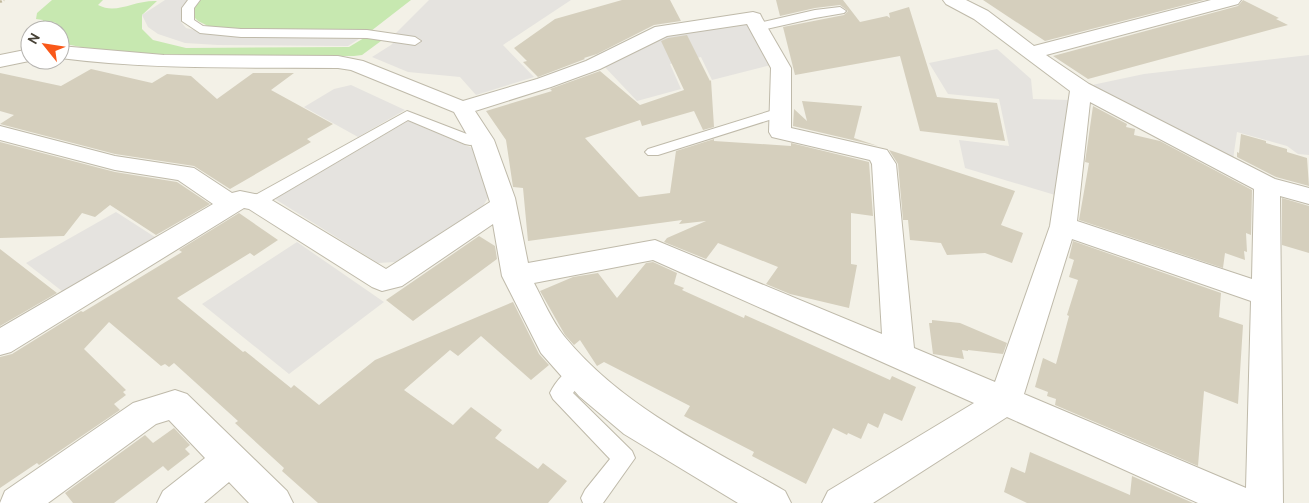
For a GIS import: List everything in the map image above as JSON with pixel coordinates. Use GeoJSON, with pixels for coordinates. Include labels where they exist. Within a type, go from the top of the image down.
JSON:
{"type":"FeatureCollection","features":[{"type":"Feature","properties":{"kind":"street"},"geometry":{"type":"LineString","coordinates":[[952,0],[981,15],[1081,89],[1267,185],[1309,196]]}},
{"type":"Feature","properties":{"kind":"street"},"geometry":{"type":"LineString","coordinates":[[1030,52],[1232,0]]}},
{"type":"Feature","properties":{"kind":"street"},"geometry":{"type":"LineString","coordinates":[[462,108],[544,83],[593,65],[662,32],[751,15],[781,68],[780,132],[879,155],[884,164],[899,355]]}},
{"type":"Feature","properties":{"kind":"street"},"geometry":{"type":"LineString","coordinates":[[70,54],[98,58],[181,62],[338,62],[356,65],[462,108],[482,140],[503,206],[516,276],[552,344],[591,386],[636,423],[772,503]]}},
{"type":"Feature","properties":{"kind":"street"},"geometry":{"type":"LineString","coordinates":[[841,503],[1005,401],[1063,226],[1081,89]]}},
{"type":"Feature","properties":{"kind":"street"},"geometry":{"type":"LineString","coordinates":[[0,133],[115,163],[185,173],[244,203],[382,280],[392,279],[503,206]]}},
{"type":"Feature","properties":{"kind":"street"},"geometry":{"type":"LineString","coordinates":[[1264,503],[1267,185]]}},
{"type":"Feature","properties":{"kind":"street"},"geometry":{"type":"LineString","coordinates":[[0,343],[244,203]]}},
{"type":"Feature","properties":{"kind":"street"},"geometry":{"type":"LineString","coordinates":[[1063,226],[1266,295]]}},
{"type":"Feature","properties":{"kind":"street"},"geometry":{"type":"LineString","coordinates":[[516,276],[655,250],[1239,503]]}},
{"type":"Feature","properties":{"kind":"street"},"geometry":{"type":"LineString","coordinates":[[18,503],[145,413],[176,404],[274,503]]}},
{"type":"Feature","properties":{"kind":"street"},"geometry":{"type":"LineString","coordinates":[[176,503],[231,459]]}},
{"type":"Feature","properties":{"kind":"lane"},"geometry":{"type":"LineString","coordinates":[[194,0],[188,8],[188,21],[200,29],[241,33],[367,34],[415,41]]}},
{"type":"Feature","properties":{"kind":"lane"},"geometry":{"type":"LineString","coordinates":[[751,15],[815,14],[840,11]]}},
{"type":"Feature","properties":{"kind":"lane"},"geometry":{"type":"LineString","coordinates":[[653,152],[780,112]]}},
{"type":"Feature","properties":{"kind":"lane"},"geometry":{"type":"LineString","coordinates":[[244,203],[407,115],[470,141],[482,140]]}},
{"type":"Feature","properties":{"kind":"lane"},"geometry":{"type":"LineString","coordinates":[[579,372],[560,393],[624,458],[593,498]]}},
{"type":"Feature","properties":{"kind":"path"},"geometry":{"type":"LineString","coordinates":[[0,2],[4,0]]}},
{"type":"Feature","properties":{"kind":"green space"},"geometry":{"type":"Polygon","coordinates":[[[52,0],[103,0],[98,5],[105,8],[119,8],[148,1],[157,1],[142,15],[142,29],[153,40],[186,48],[349,47],[364,38],[379,39],[381,41],[362,55],[354,56],[188,55],[107,52],[70,45],[70,20],[36,19],[37,13],[52,0]]]}},
{"type":"Feature","properties":{"kind":"green space"},"geometry":{"type":"Polygon","coordinates":[[[199,0],[411,0],[371,31],[244,30],[210,27],[194,17],[193,6],[199,0]]]}},
{"type":"Feature","properties":{"kind":"shaded area"},"geometry":{"type":"Polygon","coordinates":[[[165,0],[188,0],[181,8],[181,22],[186,28],[216,35],[362,37],[348,46],[185,43],[158,34],[148,27],[142,15],[165,0]]]}},
{"type":"Feature","properties":{"kind":"shaded area"},"geometry":{"type":"Polygon","coordinates":[[[429,0],[571,0],[503,45],[534,77],[476,95],[460,77],[408,72],[372,57],[391,45],[400,36],[394,35],[429,0]]]}},
{"type":"Feature","properties":{"kind":"shaded area"},"geometry":{"type":"Polygon","coordinates":[[[741,24],[751,26],[771,65],[712,80],[701,57],[670,64],[681,89],[637,101],[602,64],[659,36],[741,24]]]}},
{"type":"Feature","properties":{"kind":"shaded area"},"geometry":{"type":"Polygon","coordinates":[[[997,49],[1031,79],[1033,99],[1070,100],[1055,195],[965,168],[959,140],[1009,146],[999,99],[948,94],[929,63],[997,49]]]}},
{"type":"Feature","properties":{"kind":"shaded area"},"geometry":{"type":"Polygon","coordinates":[[[1309,55],[1309,155],[1298,154],[1287,146],[1237,132],[1233,159],[1092,85],[1144,74],[1309,55]]]}},
{"type":"Feature","properties":{"kind":"shaded area"},"geometry":{"type":"Polygon","coordinates":[[[351,85],[405,110],[358,137],[304,107],[334,89],[351,85]]]}},
{"type":"Feature","properties":{"kind":"shaded area"},"geometry":{"type":"Polygon","coordinates":[[[408,121],[477,150],[490,194],[483,206],[395,262],[378,263],[275,199],[408,121]]]}},
{"type":"Feature","properties":{"kind":"shaded area"},"geometry":{"type":"Polygon","coordinates":[[[116,212],[158,239],[67,295],[26,263],[116,212]]]}},
{"type":"Feature","properties":{"kind":"shaded area"},"geometry":{"type":"Polygon","coordinates":[[[297,242],[384,302],[289,374],[202,304],[297,242]]]}},
{"type":"Feature","properties":{"kind":"building"},"geometry":{"type":"Polygon","coordinates":[[[622,0],[670,0],[681,21],[654,25],[597,54],[538,77],[523,62],[527,61],[514,48],[555,19],[622,0]]]}},
{"type":"Feature","properties":{"kind":"building"},"geometry":{"type":"Polygon","coordinates":[[[776,0],[843,0],[860,22],[887,16],[890,18],[889,13],[909,7],[937,97],[997,103],[1005,141],[920,131],[900,56],[795,75],[783,27],[844,15],[848,11],[840,5],[815,8],[780,16],[776,0]]]}},
{"type":"Feature","properties":{"kind":"building"},"geometry":{"type":"Polygon","coordinates":[[[983,0],[1204,0],[1045,41],[983,0]]]}},
{"type":"Feature","properties":{"kind":"building"},"geometry":{"type":"Polygon","coordinates":[[[1243,0],[1279,18],[1276,19],[1288,25],[1088,79],[1053,56],[1238,6],[1243,0]]]}},
{"type":"Feature","properties":{"kind":"building"},"geometry":{"type":"Polygon","coordinates":[[[687,35],[711,80],[714,127],[703,130],[694,111],[642,126],[640,120],[585,138],[639,197],[670,193],[676,151],[714,139],[714,141],[791,146],[791,143],[869,162],[873,216],[851,213],[851,264],[857,265],[849,308],[790,294],[766,284],[778,267],[718,243],[706,259],[664,242],[667,238],[706,221],[679,224],[682,220],[528,241],[523,188],[513,187],[506,140],[486,111],[552,91],[550,89],[600,71],[640,105],[684,90],[661,41],[687,35]]]}},
{"type":"Feature","properties":{"kind":"building"},"geometry":{"type":"Polygon","coordinates":[[[91,69],[152,83],[167,74],[191,76],[217,99],[253,73],[294,73],[271,90],[333,124],[307,139],[311,142],[230,189],[194,166],[115,154],[0,124],[14,115],[0,111],[0,73],[61,86],[91,69]]]}},
{"type":"Feature","properties":{"kind":"building"},"geometry":{"type":"Polygon","coordinates":[[[802,101],[862,106],[854,138],[878,146],[793,126],[794,109],[807,121],[802,101]]]}},
{"type":"Feature","properties":{"kind":"building"},"geometry":{"type":"Polygon","coordinates":[[[1093,106],[1127,124],[1126,127],[1135,129],[1134,135],[1160,141],[1252,190],[1251,235],[1246,233],[1247,252],[1244,251],[1245,260],[1225,253],[1223,268],[1079,220],[1089,163],[1085,162],[1093,106]]]}},
{"type":"Feature","properties":{"kind":"building"},"geometry":{"type":"Polygon","coordinates":[[[1241,134],[1266,141],[1266,143],[1287,149],[1287,152],[1307,158],[1309,186],[1276,177],[1237,157],[1241,134]]]}},
{"type":"Feature","properties":{"kind":"building"},"geometry":{"type":"Polygon","coordinates":[[[0,142],[115,172],[177,182],[210,204],[156,235],[110,205],[95,217],[82,213],[64,236],[0,238],[0,142]]]}},
{"type":"Feature","properties":{"kind":"building"},"geometry":{"type":"Polygon","coordinates":[[[889,150],[1015,191],[1001,225],[1023,233],[1012,263],[985,253],[947,255],[941,243],[910,240],[908,220],[903,220],[898,164],[889,150]]]}},
{"type":"Feature","properties":{"kind":"building"},"geometry":{"type":"Polygon","coordinates":[[[1282,198],[1309,206],[1309,253],[1282,245],[1282,198]]]}},
{"type":"Feature","properties":{"kind":"building"},"geometry":{"type":"Polygon","coordinates":[[[239,213],[278,240],[254,256],[250,253],[177,298],[243,352],[245,351],[291,388],[294,385],[319,405],[375,360],[513,302],[539,354],[549,365],[531,380],[481,336],[458,356],[450,350],[404,390],[453,425],[471,407],[502,430],[495,438],[538,469],[543,463],[567,481],[548,503],[318,503],[282,471],[284,468],[235,423],[238,421],[174,363],[169,367],[165,364],[161,366],[109,322],[84,349],[126,390],[123,392],[126,395],[114,404],[120,410],[39,465],[37,463],[0,488],[0,357],[12,354],[81,311],[83,312],[182,252],[179,250],[239,213]]]}},
{"type":"Feature","properties":{"kind":"building"},"geometry":{"type":"Polygon","coordinates":[[[479,236],[495,246],[497,259],[413,321],[386,300],[479,236]]]}},
{"type":"Feature","properties":{"kind":"building"},"geometry":{"type":"Polygon","coordinates":[[[1073,241],[1221,293],[1219,317],[1243,325],[1238,404],[1204,391],[1198,466],[1055,405],[1056,399],[1047,396],[1048,392],[1035,387],[1043,358],[1056,364],[1069,316],[1067,315],[1078,280],[1069,277],[1074,260],[1069,258],[1073,241]]]}},
{"type":"Feature","properties":{"kind":"building"},"geometry":{"type":"Polygon","coordinates":[[[0,249],[57,293],[0,326],[0,249]]]}},
{"type":"Feature","properties":{"kind":"building"},"geometry":{"type":"Polygon","coordinates":[[[653,262],[677,273],[674,284],[684,288],[682,290],[744,318],[745,315],[890,380],[892,376],[916,387],[902,421],[884,413],[878,428],[868,423],[861,439],[833,428],[806,484],[752,456],[754,452],[684,416],[690,406],[604,362],[597,366],[580,340],[574,345],[565,335],[540,291],[573,277],[598,273],[617,298],[646,263],[653,262]]]}},
{"type":"Feature","properties":{"kind":"building"},"geometry":{"type":"Polygon","coordinates":[[[932,320],[960,323],[1007,343],[1003,354],[962,350],[964,359],[933,354],[929,323],[932,323],[932,320]]]}},
{"type":"Feature","properties":{"kind":"building"},"geometry":{"type":"Polygon","coordinates":[[[174,428],[190,445],[185,449],[190,454],[168,471],[163,466],[114,503],[73,503],[65,493],[145,435],[153,443],[174,428]]]}},
{"type":"Feature","properties":{"kind":"building"},"geometry":{"type":"Polygon","coordinates":[[[1030,452],[1130,495],[1132,476],[1193,503],[1027,503],[1004,492],[1011,467],[1025,473],[1030,452]]]}}]}
